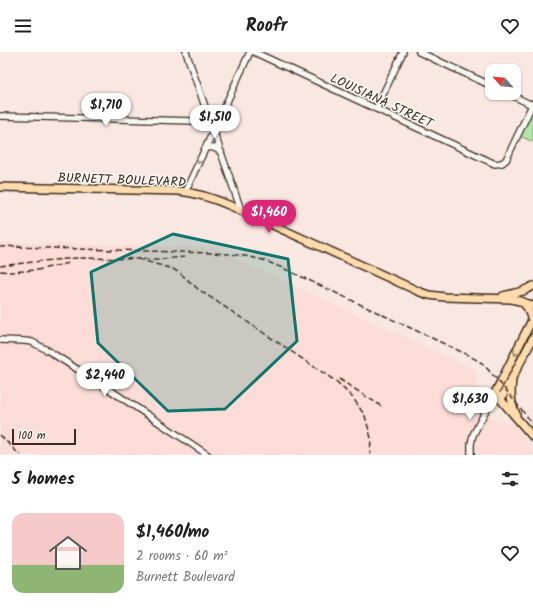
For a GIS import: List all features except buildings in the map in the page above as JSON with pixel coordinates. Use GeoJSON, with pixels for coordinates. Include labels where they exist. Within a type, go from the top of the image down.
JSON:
{"type":"FeatureCollection","features":[{"type":"Feature","properties":{"kind":"main road","name":"BURNETT BOULEVARD"},"geometry":{"type":"LineString","coordinates":[[0,187],[185,192],[209,196],[420,292],[429,295],[511,299],[533,306]]}},
{"type":"Feature","properties":{"kind":"main road"},"geometry":{"type":"LineString","coordinates":[[497,298],[533,286]]}},
{"type":"Feature","properties":{"kind":"main road"},"geometry":{"type":"LineString","coordinates":[[520,301],[527,307],[532,319],[495,393],[533,437]]}},
{"type":"Feature","properties":{"kind":"main road"},"geometry":{"type":"LineString","coordinates":[[500,399],[533,338]]}},
{"type":"Feature","properties":{"kind":"main road"},"geometry":{"type":"LineString","coordinates":[[514,374],[511,388],[511,402],[522,424]]}},
{"type":"Feature","properties":{"kind":"street"},"geometry":{"type":"LineString","coordinates":[[186,52],[241,210]]}},
{"type":"Feature","properties":{"kind":"street"},"geometry":{"type":"LineString","coordinates":[[185,192],[250,52]]}},
{"type":"Feature","properties":{"kind":"street","name":"LOUISIANA STREET"},"geometry":{"type":"LineString","coordinates":[[254,52],[497,165],[505,161],[508,156],[533,104]]}},
{"type":"Feature","properties":{"kind":"street"},"geometry":{"type":"LineString","coordinates":[[376,110],[403,52]]}},
{"type":"Feature","properties":{"kind":"street"},"geometry":{"type":"LineString","coordinates":[[419,52],[485,83]]}},
{"type":"Feature","properties":{"kind":"street"},"geometry":{"type":"LineString","coordinates":[[521,99],[533,104]]}},
{"type":"Feature","properties":{"kind":"street"},"geometry":{"type":"LineString","coordinates":[[0,116],[195,121],[209,116]]}},
{"type":"Feature","properties":{"kind":"street"},"geometry":{"type":"LineString","coordinates":[[205,149],[213,147],[221,153]]}},
{"type":"Feature","properties":{"kind":"street"},"geometry":{"type":"LineString","coordinates":[[0,340],[32,342],[62,359],[208,455]]}},
{"type":"Feature","properties":{"kind":"street"},"geometry":{"type":"LineString","coordinates":[[471,455],[473,435],[495,393]]}},
{"type":"Feature","properties":{"kind":"highlighted area"},"geometry":{"type":"Polygon","coordinates":[[[173,234],[288,259],[297,341],[225,409],[168,411],[98,343],[91,272],[173,234]]]}},
{"type":"Feature","properties":{"kind":"shaded area"},"geometry":{"type":"Polygon","coordinates":[[[0,243],[216,247],[241,261],[475,370],[482,412],[495,421],[514,424],[533,451],[533,455],[0,455],[0,243]]]}},
{"type":"Feature","properties":{"kind":"green space"},"geometry":{"type":"Polygon","coordinates":[[[533,103],[533,142],[518,135],[533,103]]]}},
{"type":"Feature","properties":{"kind":"railway"},"geometry":{"type":"LineString","coordinates":[[0,247],[22,246]]}},
{"type":"Feature","properties":{"kind":"railway"},"geometry":{"type":"LineString","coordinates":[[17,247],[230,254],[263,260],[468,355],[482,363],[533,424]]}},
{"type":"Feature","properties":{"kind":"railway"},"geometry":{"type":"LineString","coordinates":[[0,266],[76,258],[162,259],[185,257]]}},
{"type":"Feature","properties":{"kind":"railway"},"geometry":{"type":"LineString","coordinates":[[138,259],[173,269],[198,289],[337,382],[353,398],[365,416],[371,438],[370,455]]}},
{"type":"Feature","properties":{"kind":"railway"},"geometry":{"type":"LineString","coordinates":[[0,271],[10,272],[37,270],[69,263]]}},
{"type":"Feature","properties":{"kind":"railway"},"geometry":{"type":"LineString","coordinates":[[339,379],[381,406]]}},
{"type":"Feature","properties":{"kind":"railway"},"geometry":{"type":"LineString","coordinates":[[0,435],[20,455]]}}]}
